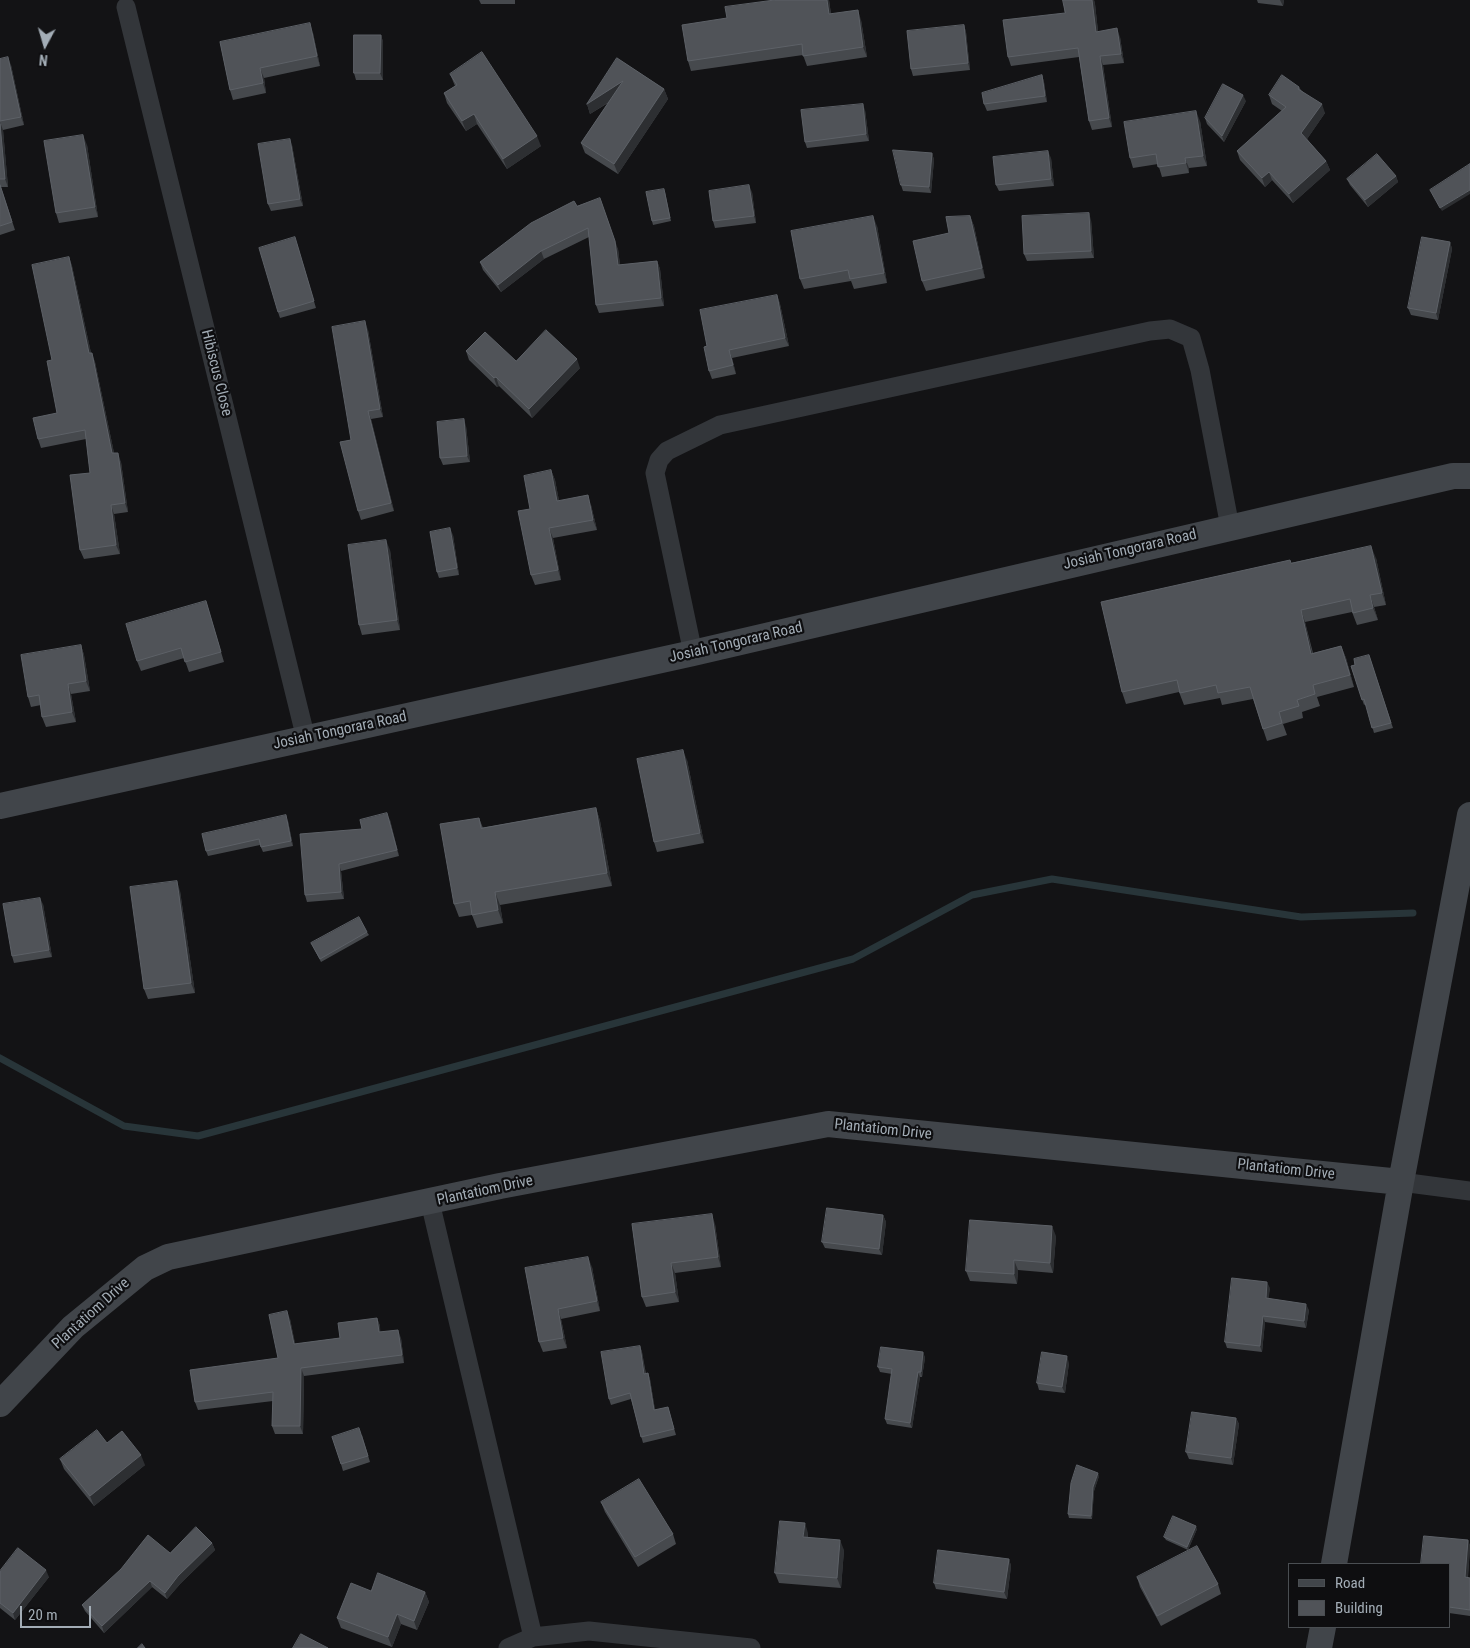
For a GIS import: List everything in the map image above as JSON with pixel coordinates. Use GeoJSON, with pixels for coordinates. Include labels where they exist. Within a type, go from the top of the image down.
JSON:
{"type":"FeatureCollection","features":[{"type":"Feature","properties":{"kind":"street","name":"Hibiscus Close"},"geometry":{"type":"LineString","coordinates":[[126,7],[306,739]]}},
{"type":"Feature","properties":{"kind":"street"},"geometry":{"type":"LineString","coordinates":[[693,653],[656,473],[659,460],[667,451],[720,425],[1140,333],[1170,329],[1191,338],[1200,370],[1230,527]]}},
{"type":"Feature","properties":{"kind":"street","name":"Josiah Tongorara Road"},"geometry":{"type":"LineString","coordinates":[[0,806],[693,653],[1453,476],[1470,476]]}},
{"type":"Feature","properties":{"kind":"street"},"geometry":{"type":"LineString","coordinates":[[1334,1563],[1401,1182],[1470,816]]}},
{"type":"Feature","properties":{"kind":"street","name":"Plantatiom Drive"},"geometry":{"type":"LineString","coordinates":[[0,1404],[73,1327],[144,1268],[168,1258],[500,1186],[828,1124],[1401,1182]]}},
{"type":"Feature","properties":{"kind":"street"},"geometry":{"type":"LineString","coordinates":[[1401,1182],[1470,1191]]}},
{"type":"Feature","properties":{"kind":"street"},"geometry":{"type":"LineString","coordinates":[[430,1202],[534,1637]]}},
{"type":"Feature","properties":{"kind":"street"},"geometry":{"type":"LineString","coordinates":[[1319,1648],[1323,1628]]}},
{"type":"Feature","properties":{"kind":"street"},"geometry":{"type":"LineString","coordinates":[[508,1648],[534,1637],[588,1631],[751,1648]]}},
{"type":"Feature","properties":{"kind":"building"},"geometry":{"type":"Polygon","coordinates":[[[775,0],[827,0],[829,14],[858,10],[863,47],[803,56],[802,44],[688,61],[682,25],[727,18],[725,7],[775,0]]]}},
{"type":"Feature","properties":{"kind":"building"},"geometry":{"type":"Polygon","coordinates":[[[1063,0],[1092,0],[1096,32],[1117,28],[1121,54],[1100,56],[1109,118],[1089,121],[1078,48],[1008,57],[1003,20],[1065,13],[1063,0]]]}},
{"type":"Feature","properties":{"kind":"building"},"geometry":{"type":"Polygon","coordinates":[[[310,23],[317,56],[260,68],[263,83],[230,90],[220,42],[310,23]]]}},
{"type":"Feature","properties":{"kind":"building"},"geometry":{"type":"Polygon","coordinates":[[[964,25],[968,63],[911,69],[907,31],[964,25]]]}},
{"type":"Feature","properties":{"kind":"building"},"geometry":{"type":"Polygon","coordinates":[[[354,35],[381,35],[380,73],[354,73],[354,35]]]}},
{"type":"Feature","properties":{"kind":"building"},"geometry":{"type":"Polygon","coordinates":[[[482,52],[537,136],[503,159],[474,114],[462,121],[444,93],[457,85],[450,74],[482,52]]]}},
{"type":"Feature","properties":{"kind":"building"},"geometry":{"type":"Polygon","coordinates":[[[8,57],[21,117],[0,121],[0,59],[8,57]]]}},
{"type":"Feature","properties":{"kind":"building"},"geometry":{"type":"Polygon","coordinates":[[[617,58],[664,89],[614,164],[581,143],[623,81],[587,104],[617,58]]]}},
{"type":"Feature","properties":{"kind":"building"},"geometry":{"type":"Polygon","coordinates":[[[1042,75],[1045,96],[984,104],[982,93],[1042,75]]]}},
{"type":"Feature","properties":{"kind":"building"},"geometry":{"type":"Polygon","coordinates":[[[1282,75],[1299,87],[1298,89],[1322,104],[1301,133],[1326,161],[1289,194],[1269,172],[1262,178],[1237,151],[1286,107],[1269,95],[1282,75]]]}},
{"type":"Feature","properties":{"kind":"building"},"geometry":{"type":"Polygon","coordinates":[[[1223,84],[1243,95],[1222,136],[1205,118],[1223,84]]]}},
{"type":"Feature","properties":{"kind":"building"},"geometry":{"type":"Polygon","coordinates":[[[863,104],[866,134],[805,142],[801,110],[863,104]]]}},
{"type":"Feature","properties":{"kind":"building"},"geometry":{"type":"Polygon","coordinates":[[[1196,111],[1203,156],[1185,158],[1186,163],[1158,167],[1156,154],[1130,158],[1124,122],[1196,111]]]}},
{"type":"Feature","properties":{"kind":"building"},"geometry":{"type":"Polygon","coordinates":[[[0,124],[5,179],[0,179],[0,124]]]}},
{"type":"Feature","properties":{"kind":"building"},"geometry":{"type":"Polygon","coordinates":[[[83,135],[95,207],[56,213],[44,141],[83,135]]]}},
{"type":"Feature","properties":{"kind":"building"},"geometry":{"type":"Polygon","coordinates":[[[290,139],[300,199],[268,204],[258,144],[290,139]]]}},
{"type":"Feature","properties":{"kind":"building"},"geometry":{"type":"Polygon","coordinates":[[[893,150],[932,153],[929,187],[901,185],[893,150]]]}},
{"type":"Feature","properties":{"kind":"building"},"geometry":{"type":"Polygon","coordinates":[[[1048,151],[1051,179],[996,185],[993,157],[1048,151]]]}},
{"type":"Feature","properties":{"kind":"building"},"geometry":{"type":"Polygon","coordinates":[[[1377,154],[1396,176],[1365,200],[1347,179],[1377,154]]]}},
{"type":"Feature","properties":{"kind":"building"},"geometry":{"type":"Polygon","coordinates":[[[1470,164],[1470,190],[1440,208],[1430,190],[1470,164]]]}},
{"type":"Feature","properties":{"kind":"building"},"geometry":{"type":"Polygon","coordinates":[[[0,185],[12,222],[0,226],[0,185]]]}},
{"type":"Feature","properties":{"kind":"building"},"geometry":{"type":"Polygon","coordinates":[[[749,185],[754,216],[713,221],[709,191],[749,185]]]}},
{"type":"Feature","properties":{"kind":"building"},"geometry":{"type":"Polygon","coordinates":[[[664,189],[670,218],[652,221],[646,192],[664,189]]]}},
{"type":"Feature","properties":{"kind":"building"},"geometry":{"type":"Polygon","coordinates":[[[600,198],[615,241],[618,265],[657,261],[661,298],[596,305],[588,228],[541,251],[498,285],[480,262],[531,223],[574,201],[577,206],[600,198]]]}},
{"type":"Feature","properties":{"kind":"building"},"geometry":{"type":"Polygon","coordinates":[[[1089,213],[1091,251],[1024,254],[1022,216],[1089,213]]]}},
{"type":"Feature","properties":{"kind":"building"},"geometry":{"type":"Polygon","coordinates":[[[873,216],[884,273],[850,279],[848,270],[800,279],[791,231],[873,216]]]}},
{"type":"Feature","properties":{"kind":"building"},"geometry":{"type":"Polygon","coordinates":[[[970,216],[982,268],[922,281],[913,241],[949,233],[946,217],[970,216]]]}},
{"type":"Feature","properties":{"kind":"building"},"geometry":{"type":"Polygon","coordinates":[[[295,237],[314,301],[278,312],[259,248],[295,237]]]}},
{"type":"Feature","properties":{"kind":"building"},"geometry":{"type":"Polygon","coordinates":[[[1422,237],[1450,242],[1436,313],[1408,308],[1422,237]]]}},
{"type":"Feature","properties":{"kind":"building"},"geometry":{"type":"Polygon","coordinates":[[[69,257],[89,353],[92,353],[112,453],[118,453],[125,503],[111,505],[116,545],[80,550],[70,475],[90,473],[85,430],[38,439],[33,418],[57,413],[47,361],[52,360],[32,265],[69,257]]]}},
{"type":"Feature","properties":{"kind":"building"},"geometry":{"type":"Polygon","coordinates":[[[777,295],[785,338],[729,350],[733,365],[709,371],[704,347],[707,346],[700,310],[777,295]]]}},
{"type":"Feature","properties":{"kind":"building"},"geometry":{"type":"Polygon","coordinates":[[[365,321],[380,409],[368,411],[391,503],[358,511],[340,442],[351,440],[332,327],[365,321]]]}},
{"type":"Feature","properties":{"kind":"building"},"geometry":{"type":"Polygon","coordinates":[[[546,330],[577,359],[529,409],[466,351],[485,332],[516,361],[546,330]]]}},
{"type":"Feature","properties":{"kind":"building"},"geometry":{"type":"Polygon","coordinates":[[[464,419],[467,456],[440,458],[437,422],[464,419]]]}},
{"type":"Feature","properties":{"kind":"building"},"geometry":{"type":"Polygon","coordinates":[[[551,470],[557,501],[588,495],[593,520],[549,528],[558,570],[531,575],[518,511],[530,509],[524,476],[551,470]]]}},
{"type":"Feature","properties":{"kind":"building"},"geometry":{"type":"Polygon","coordinates":[[[450,528],[457,568],[437,572],[430,532],[450,528]]]}},
{"type":"Feature","properties":{"kind":"building"},"geometry":{"type":"Polygon","coordinates":[[[386,540],[397,620],[359,625],[348,545],[386,540]]]}},
{"type":"Feature","properties":{"kind":"building"},"geometry":{"type":"Polygon","coordinates":[[[1371,546],[1382,593],[1370,595],[1373,608],[1353,613],[1350,599],[1301,610],[1311,654],[1341,646],[1350,675],[1313,685],[1315,694],[1297,700],[1299,706],[1279,712],[1282,723],[1263,729],[1250,687],[1218,693],[1216,685],[1180,693],[1177,680],[1122,692],[1101,602],[1290,560],[1291,563],[1371,546]]]}},
{"type":"Feature","properties":{"kind":"building"},"geometry":{"type":"Polygon","coordinates":[[[206,601],[221,652],[185,662],[181,648],[137,661],[126,624],[206,601]]]}},
{"type":"Feature","properties":{"kind":"building"},"geometry":{"type":"Polygon","coordinates":[[[81,645],[86,681],[68,684],[72,712],[42,717],[39,695],[28,697],[21,655],[81,645]]]}},
{"type":"Feature","properties":{"kind":"building"},"geometry":{"type":"Polygon","coordinates":[[[1369,655],[1391,723],[1372,728],[1364,699],[1362,700],[1351,666],[1355,665],[1354,659],[1369,655]]]}},
{"type":"Feature","properties":{"kind":"building"},"geometry":{"type":"Polygon","coordinates":[[[683,750],[700,833],[654,842],[637,759],[683,750]]]}},
{"type":"Feature","properties":{"kind":"building"},"geometry":{"type":"Polygon","coordinates":[[[596,808],[607,873],[495,892],[498,910],[472,915],[470,901],[454,904],[440,824],[479,818],[481,828],[596,808]]]}},
{"type":"Feature","properties":{"kind":"building"},"geometry":{"type":"Polygon","coordinates":[[[387,813],[397,850],[339,864],[341,892],[305,895],[300,834],[362,829],[360,820],[387,813]]]}},
{"type":"Feature","properties":{"kind":"building"},"geometry":{"type":"Polygon","coordinates":[[[286,815],[291,841],[261,847],[259,839],[206,851],[202,834],[286,815]]]}},
{"type":"Feature","properties":{"kind":"building"},"geometry":{"type":"Polygon","coordinates":[[[177,881],[191,983],[144,989],[130,887],[177,881]]]}},
{"type":"Feature","properties":{"kind":"building"},"geometry":{"type":"Polygon","coordinates":[[[40,898],[49,950],[12,956],[3,904],[40,898]]]}},
{"type":"Feature","properties":{"kind":"building"},"geometry":{"type":"Polygon","coordinates":[[[359,917],[367,932],[320,959],[311,943],[359,917]]]}},
{"type":"Feature","properties":{"kind":"building"},"geometry":{"type":"Polygon","coordinates":[[[827,1208],[883,1215],[879,1249],[822,1242],[827,1208]]]}},
{"type":"Feature","properties":{"kind":"building"},"geometry":{"type":"Polygon","coordinates":[[[712,1214],[718,1257],[671,1263],[675,1292],[642,1297],[632,1224],[712,1214]]]}},
{"type":"Feature","properties":{"kind":"building"},"geometry":{"type":"Polygon","coordinates":[[[970,1220],[1052,1226],[1050,1263],[1014,1260],[1014,1274],[966,1271],[970,1220]]]}},
{"type":"Feature","properties":{"kind":"building"},"geometry":{"type":"Polygon","coordinates":[[[588,1257],[597,1301],[558,1309],[563,1338],[539,1342],[525,1268],[588,1257]]]}},
{"type":"Feature","properties":{"kind":"building"},"geometry":{"type":"Polygon","coordinates":[[[1232,1278],[1267,1282],[1266,1298],[1306,1304],[1304,1321],[1263,1316],[1260,1346],[1225,1342],[1232,1278]]]}},
{"type":"Feature","properties":{"kind":"building"},"geometry":{"type":"Polygon","coordinates":[[[287,1311],[294,1344],[340,1338],[338,1323],[377,1318],[379,1332],[398,1330],[402,1355],[301,1368],[300,1426],[272,1426],[273,1392],[195,1402],[190,1370],[278,1358],[269,1315],[287,1311]]]}},
{"type":"Feature","properties":{"kind":"building"},"geometry":{"type":"Polygon","coordinates":[[[640,1346],[644,1374],[648,1373],[654,1410],[668,1407],[674,1429],[641,1437],[630,1393],[609,1399],[601,1352],[640,1346]]]}},
{"type":"Feature","properties":{"kind":"building"},"geometry":{"type":"Polygon","coordinates":[[[881,1347],[923,1352],[921,1372],[918,1372],[910,1423],[885,1419],[892,1369],[878,1367],[881,1347]]]}},
{"type":"Feature","properties":{"kind":"building"},"geometry":{"type":"Polygon","coordinates":[[[1042,1352],[1067,1356],[1062,1387],[1037,1383],[1042,1352]]]}},
{"type":"Feature","properties":{"kind":"building"},"geometry":{"type":"Polygon","coordinates":[[[1192,1412],[1236,1418],[1231,1458],[1186,1452],[1192,1412]]]}},
{"type":"Feature","properties":{"kind":"building"},"geometry":{"type":"Polygon","coordinates":[[[359,1428],[368,1456],[341,1464],[332,1437],[359,1428]]]}},
{"type":"Feature","properties":{"kind":"building"},"geometry":{"type":"Polygon","coordinates":[[[97,1430],[107,1443],[122,1431],[141,1455],[90,1496],[60,1459],[97,1430]]]}},
{"type":"Feature","properties":{"kind":"building"},"geometry":{"type":"Polygon","coordinates":[[[1077,1465],[1098,1473],[1093,1487],[1091,1516],[1068,1514],[1071,1483],[1077,1465]]]}},
{"type":"Feature","properties":{"kind":"building"},"geometry":{"type":"Polygon","coordinates":[[[639,1479],[673,1534],[635,1557],[601,1502],[639,1479]]]}},
{"type":"Feature","properties":{"kind":"building"},"geometry":{"type":"Polygon","coordinates":[[[1173,1516],[1196,1526],[1187,1547],[1164,1537],[1173,1516]]]}},
{"type":"Feature","properties":{"kind":"building"},"geometry":{"type":"Polygon","coordinates":[[[780,1521],[805,1523],[803,1537],[840,1540],[837,1578],[775,1573],[780,1521]]]}},
{"type":"Feature","properties":{"kind":"building"},"geometry":{"type":"Polygon","coordinates":[[[196,1527],[212,1543],[178,1576],[165,1593],[150,1581],[102,1626],[82,1605],[121,1569],[148,1535],[170,1553],[196,1527]]]}},
{"type":"Feature","properties":{"kind":"building"},"geometry":{"type":"Polygon","coordinates":[[[1424,1536],[1468,1540],[1465,1577],[1470,1578],[1470,1610],[1450,1607],[1450,1563],[1421,1563],[1424,1536]]]}},
{"type":"Feature","properties":{"kind":"building"},"geometry":{"type":"Polygon","coordinates":[[[1197,1546],[1218,1584],[1157,1616],[1137,1577],[1197,1546]]]}},
{"type":"Feature","properties":{"kind":"building"},"geometry":{"type":"Polygon","coordinates":[[[18,1548],[46,1570],[13,1613],[0,1603],[0,1571],[18,1548]]]}},
{"type":"Feature","properties":{"kind":"building"},"geometry":{"type":"Polygon","coordinates":[[[938,1550],[1009,1559],[1004,1592],[934,1583],[938,1550]]]}},
{"type":"Feature","properties":{"kind":"building"},"geometry":{"type":"Polygon","coordinates":[[[378,1573],[425,1592],[414,1621],[397,1614],[388,1637],[337,1618],[351,1583],[371,1591],[378,1573]]]}},
{"type":"Feature","properties":{"kind":"building"},"geometry":{"type":"Polygon","coordinates":[[[301,1634],[328,1648],[293,1648],[301,1634]]]}},
{"type":"Feature","properties":{"kind":"waterway"},"geometry":{"type":"LineString","coordinates":[[0,1058],[124,1126],[198,1136],[853,959],[972,895],[1052,879],[1301,917],[1413,913]]}}]}
